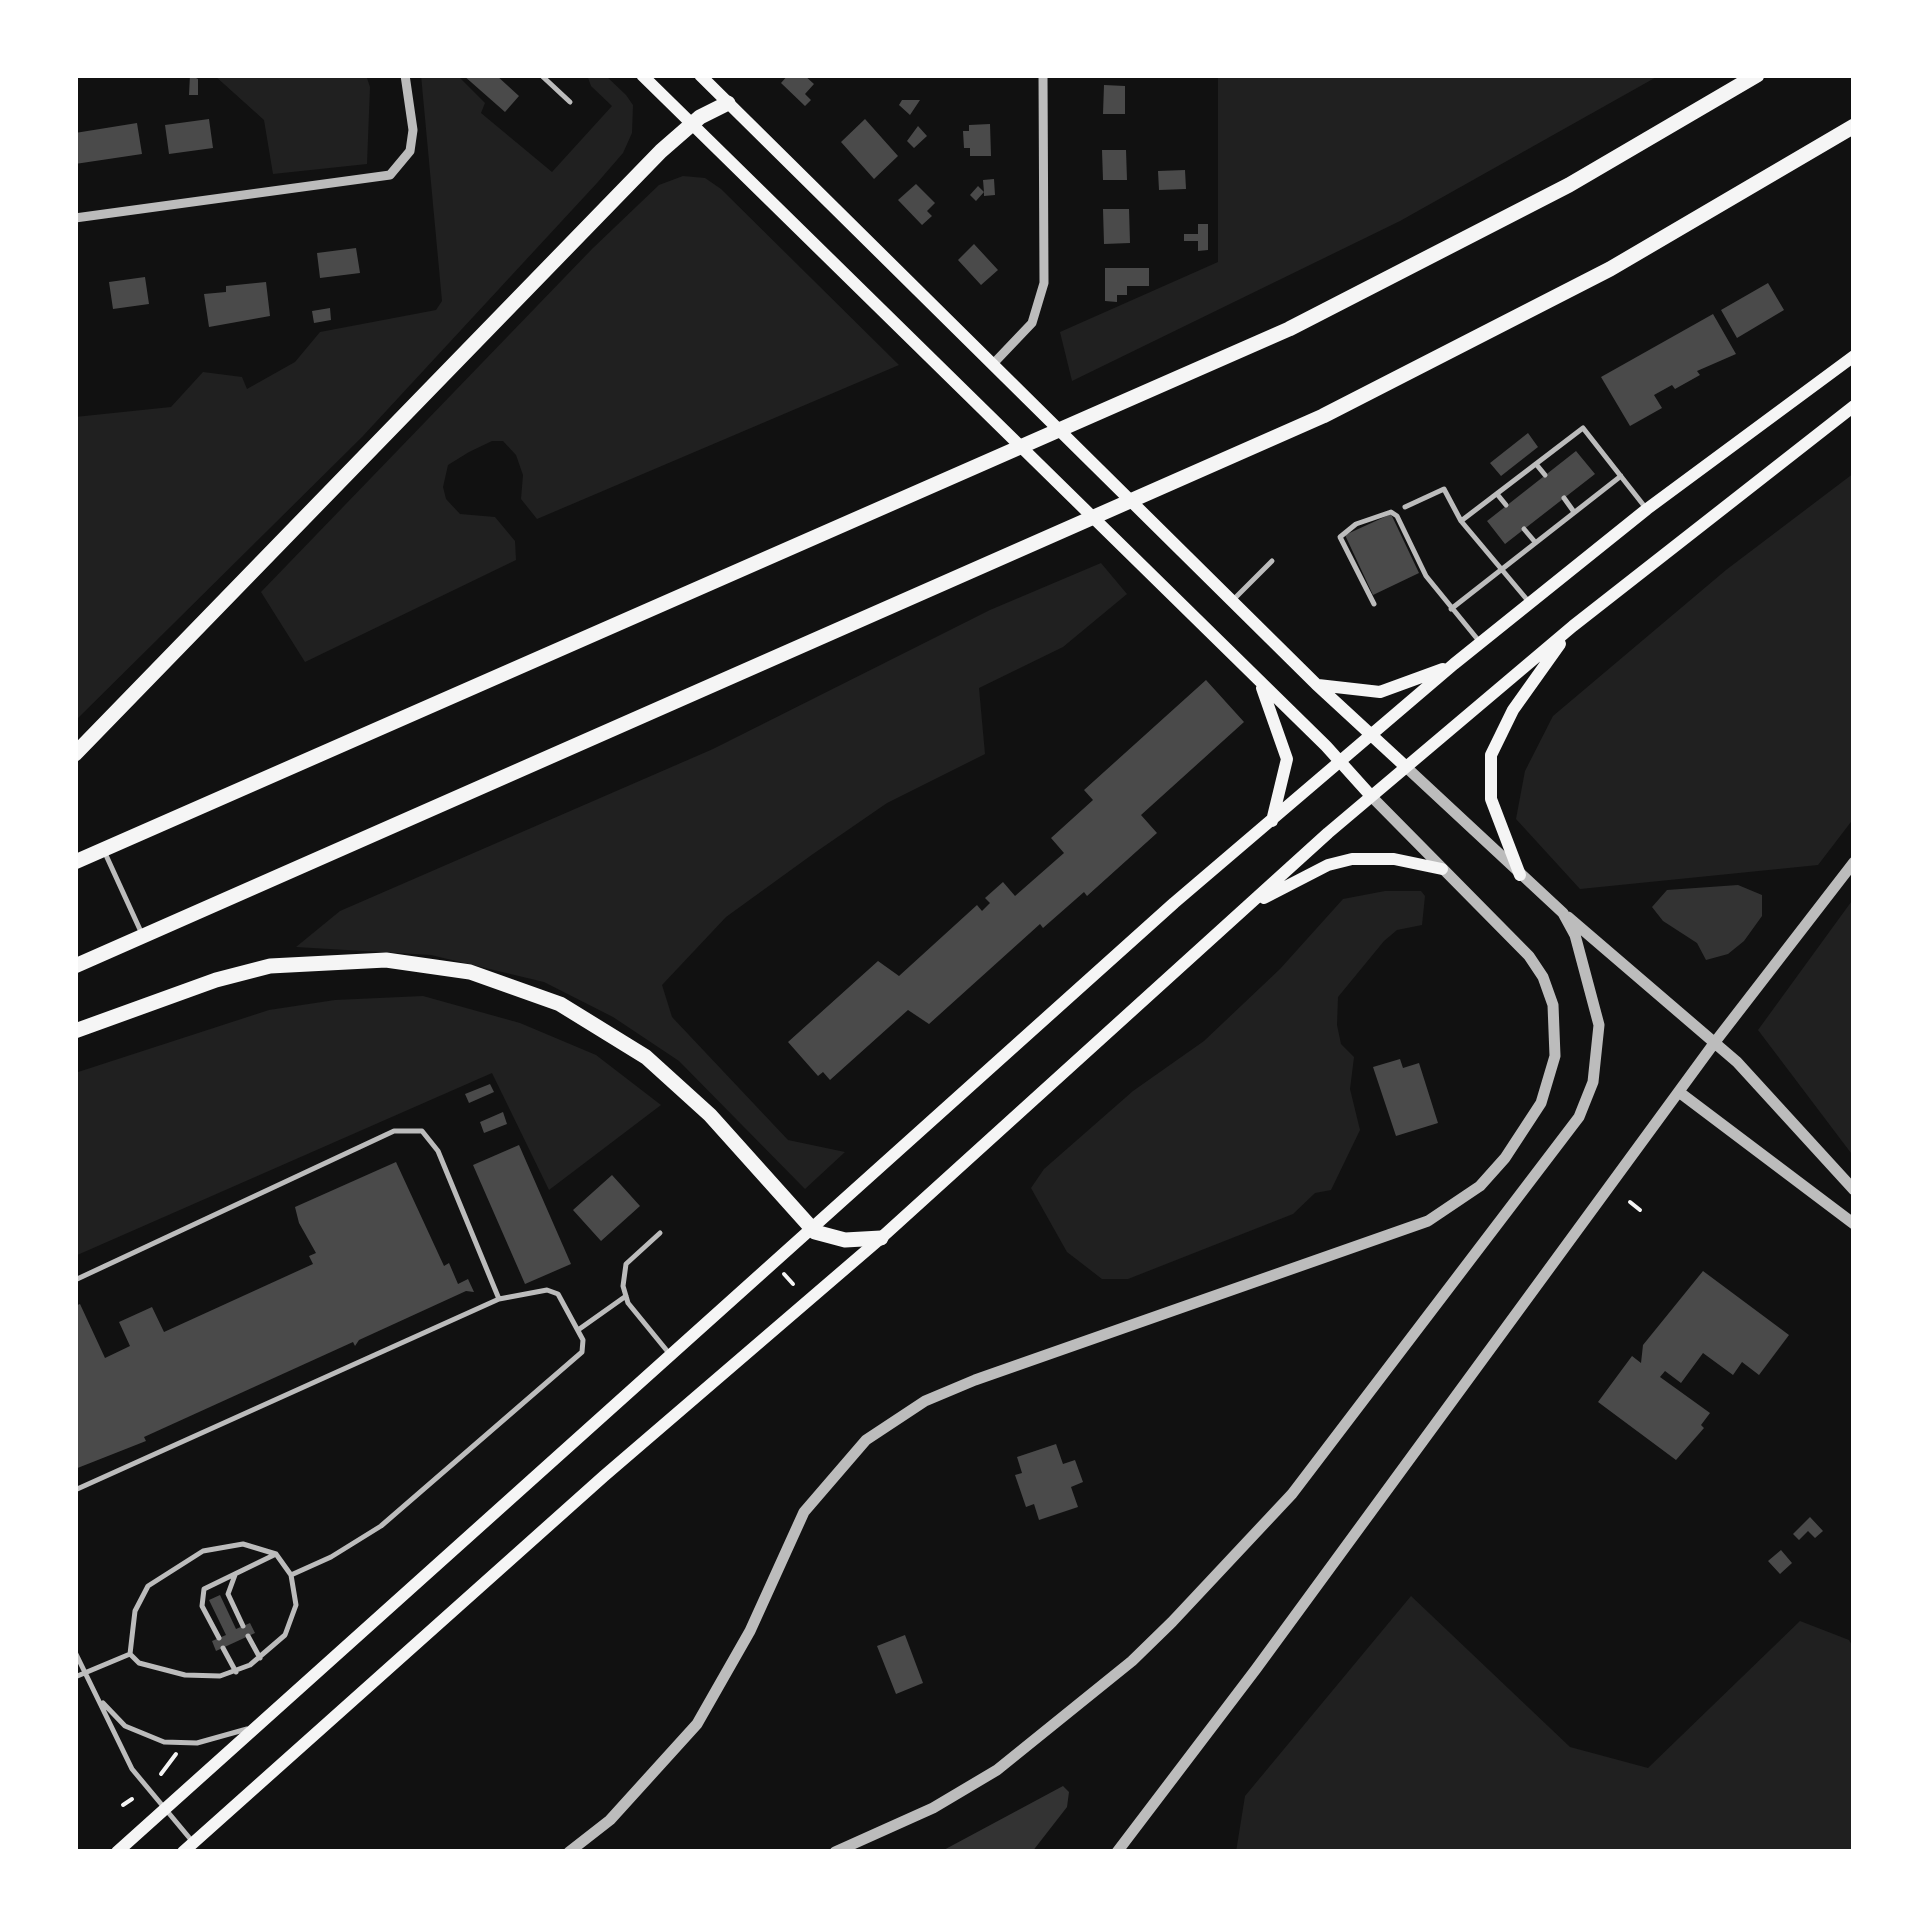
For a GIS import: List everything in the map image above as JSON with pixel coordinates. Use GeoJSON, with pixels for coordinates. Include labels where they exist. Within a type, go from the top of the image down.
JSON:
{"type":"FeatureCollection","features":[{"type":"Feature","properties":{"kind":"highway"},"geometry":{"type":"LineString","coordinates":[[75,862],[1289,329],[1569,185],[1758,75]]}},
{"type":"Feature","properties":{"kind":"highway"},"geometry":{"type":"LineString","coordinates":[[75,754],[690,124],[728,102]]}},
{"type":"Feature","properties":{"kind":"highway"},"geometry":{"type":"LineString","coordinates":[[75,966],[1166,487],[1470,343],[1610,269],[1854,126]]}},
{"type":"Feature","properties":{"kind":"highway"},"geometry":{"type":"LineString","coordinates":[[75,1032],[190,988],[270,966],[386,960],[470,972],[560,1004],[646,1057],[710,1114],[810,1228],[829,1238],[881,1238]]}},
{"type":"Feature","properties":{"kind":"main road"},"geometry":{"type":"LineString","coordinates":[[642,75],[1341,762],[1371,796]]}},
{"type":"Feature","properties":{"kind":"main road"},"geometry":{"type":"LineString","coordinates":[[700,75],[1316,684],[1406,767]]}},
{"type":"Feature","properties":{"kind":"main road"},"geometry":{"type":"LineString","coordinates":[[117,1852],[1174,903],[1480,643],[1647,509],[1854,356]]}},
{"type":"Feature","properties":{"kind":"main road"},"geometry":{"type":"LineString","coordinates":[[188,1848],[549,1524],[881,1238],[1371,796],[1574,626],[1854,406]]}},
{"type":"Feature","properties":{"kind":"main road"},"geometry":{"type":"LineString","coordinates":[[1520,875],[1490,800],[1492,755],[1513,710],[1574,626]]}},
{"type":"Feature","properties":{"kind":"main road"},"geometry":{"type":"LineString","coordinates":[[1316,684],[1380,692],[1454,664]]}},
{"type":"Feature","properties":{"kind":"main road"},"geometry":{"type":"LineString","coordinates":[[1259,681],[1287,759],[1272,822]]}},
{"type":"Feature","properties":{"kind":"main road"},"geometry":{"type":"LineString","coordinates":[[1244,909],[1314,871],[1352,858],[1394,859],[1442,869]]}},
{"type":"Feature","properties":{"kind":"street"},"geometry":{"type":"LineString","coordinates":[[75,218],[390,175],[410,151],[413,130],[405,75]]}},
{"type":"Feature","properties":{"kind":"street"},"geometry":{"type":"LineString","coordinates":[[992,365],[1032,322],[1044,283],[1043,75]]}},
{"type":"Feature","properties":{"kind":"street"},"geometry":{"type":"LineString","coordinates":[[1406,767],[1520,875],[1715,1042],[1854,1190]]}},
{"type":"Feature","properties":{"kind":"street"},"geometry":{"type":"LineString","coordinates":[[569,1852],[621,1809],[696,1724],[750,1632],[804,1512],[866,1440],[925,1401],[975,1380],[1414,1226],[1454,1208],[1480,1186],[1528,1126],[1555,1056],[1553,1005],[1543,977],[1529,956],[1371,796]]}},
{"type":"Feature","properties":{"kind":"street"},"geometry":{"type":"LineString","coordinates":[[1117,1852],[1256,1670],[1715,1042],[1854,862]]}},
{"type":"Feature","properties":{"kind":"street"},"geometry":{"type":"LineString","coordinates":[[835,1852],[965,1790],[1027,1749],[1132,1661],[1292,1494],[1563,1142],[1586,1102],[1597,1062],[1599,1025],[1586,964],[1563,913]]}},
{"type":"Feature","properties":{"kind":"street"},"geometry":{"type":"LineString","coordinates":[[1679,1092],[1854,1224]]}},
{"type":"Feature","properties":{"kind":"lane"},"geometry":{"type":"LineString","coordinates":[[541,75],[570,102]]}},
{"type":"Feature","properties":{"kind":"lane"},"geometry":{"type":"LineString","coordinates":[[1461,521],[1583,428],[1647,509]]}},
{"type":"Feature","properties":{"kind":"lane"},"geometry":{"type":"LineString","coordinates":[[1536,464],[1545,475]]}},
{"type":"Feature","properties":{"kind":"lane"},"geometry":{"type":"LineString","coordinates":[[1449,607],[1622,476]]}},
{"type":"Feature","properties":{"kind":"lane"},"geometry":{"type":"LineString","coordinates":[[1406,508],[1444,489],[1461,521],[1530,603]]}},
{"type":"Feature","properties":{"kind":"lane"},"geometry":{"type":"LineString","coordinates":[[1498,494],[1506,505]]}},
{"type":"Feature","properties":{"kind":"lane"},"geometry":{"type":"LineString","coordinates":[[1564,498],[1574,512]]}},
{"type":"Feature","properties":{"kind":"lane"},"geometry":{"type":"LineString","coordinates":[[1374,604],[1340,537],[1356,524],[1383,512],[1397,516],[1426,576],[1480,643]]}},
{"type":"Feature","properties":{"kind":"lane"},"geometry":{"type":"LineString","coordinates":[[1524,529],[1534,542]]}},
{"type":"Feature","properties":{"kind":"lane"},"geometry":{"type":"LineString","coordinates":[[1233,600],[1272,561]]}},
{"type":"Feature","properties":{"kind":"lane"},"geometry":{"type":"LineString","coordinates":[[103,850],[143,937]]}},
{"type":"Feature","properties":{"kind":"lane"},"geometry":{"type":"LineString","coordinates":[[75,1280],[394,1131],[422,1131],[438,1151],[499,1300]]}},
{"type":"Feature","properties":{"kind":"lane"},"geometry":{"type":"LineString","coordinates":[[660,1232],[626,1264],[626,1296],[670,1354]]}},
{"type":"Feature","properties":{"kind":"lane"},"geometry":{"type":"LineString","coordinates":[[75,1490],[499,1300],[548,1290],[558,1294],[578,1330],[582,1352],[381,1526],[332,1558],[291,1575]]}},
{"type":"Feature","properties":{"kind":"lane"},"geometry":{"type":"LineString","coordinates":[[578,1330],[626,1296]]}},
{"type":"Feature","properties":{"kind":"lane"},"geometry":{"type":"LineString","coordinates":[[242,1544],[276,1554],[291,1575],[296,1590],[294,1620],[285,1636],[236,1672],[204,1677],[155,1670],[130,1654],[135,1611],[158,1576],[223,1545],[242,1544]]}},
{"type":"Feature","properties":{"kind":"lane"},"geometry":{"type":"LineString","coordinates":[[219,1638],[202,1606],[202,1594],[276,1554]]}},
{"type":"Feature","properties":{"kind":"lane"},"geometry":{"type":"LineString","coordinates":[[236,1573],[228,1594],[243,1626]]}},
{"type":"Feature","properties":{"kind":"lane"},"geometry":{"type":"LineString","coordinates":[[248,1636],[260,1658]]}},
{"type":"Feature","properties":{"kind":"lane"},"geometry":{"type":"LineString","coordinates":[[223,1648],[236,1672]]}},
{"type":"Feature","properties":{"kind":"lane"},"geometry":{"type":"LineString","coordinates":[[75,1652],[132,1768],[188,1848]]}},
{"type":"Feature","properties":{"kind":"lane"},"geometry":{"type":"LineString","coordinates":[[75,1677],[130,1654]]}},
{"type":"Feature","properties":{"kind":"lane"},"geometry":{"type":"LineString","coordinates":[[96,1697],[126,1726],[164,1742],[197,1744],[254,1726]]}},
{"type":"Feature","properties":{"kind":"path"},"geometry":{"type":"LineString","coordinates":[[1630,1202],[1640,1210]]}},
{"type":"Feature","properties":{"kind":"path"},"geometry":{"type":"LineString","coordinates":[[784,1274],[793,1284]]}},
{"type":"Feature","properties":{"kind":"path"},"geometry":{"type":"LineString","coordinates":[[161,1774],[179,1751]]}},
{"type":"Feature","properties":{"kind":"path"},"geometry":{"type":"LineString","coordinates":[[123,1805],[132,1798]]}},
{"type":"Feature","properties":{"kind":"shaded area"},"geometry":{"type":"Polygon","coordinates":[[[214,75],[366,75],[370,87],[367,164],[273,174],[264,120],[214,75]]]}},
{"type":"Feature","properties":{"kind":"shaded area"},"geometry":{"type":"Polygon","coordinates":[[[421,75],[457,75],[485,103],[481,113],[552,172],[612,106],[591,86],[587,75],[605,75],[626,95],[633,105],[632,133],[623,153],[597,183],[362,437],[75,721],[75,417],[171,407],[203,372],[242,377],[247,389],[295,362],[320,332],[436,310],[442,301],[421,75]]]}},
{"type":"Feature","properties":{"kind":"shaded area"},"geometry":{"type":"Polygon","coordinates":[[[1218,75],[1660,75],[1400,221],[1072,381],[1060,332],[1218,262],[1218,75]]]}},
{"type":"Feature","properties":{"kind":"shaded area"},"geometry":{"type":"Polygon","coordinates":[[[683,176],[705,178],[721,189],[899,365],[537,519],[521,499],[523,475],[516,455],[503,441],[492,441],[469,452],[448,465],[443,487],[446,499],[460,514],[495,517],[515,541],[516,560],[305,662],[261,592],[592,249],[659,185],[683,176]]]}},
{"type":"Feature","properties":{"kind":"shaded area"},"geometry":{"type":"Polygon","coordinates":[[[1854,473],[1854,818],[1818,865],[1580,889],[1516,819],[1525,771],[1553,716],[1726,570],[1854,473]]]}},
{"type":"Feature","properties":{"kind":"shaded area"},"geometry":{"type":"Polygon","coordinates":[[[1101,563],[1127,594],[1063,647],[979,688],[985,754],[887,803],[813,854],[726,917],[662,985],[672,1017],[788,1140],[845,1152],[805,1189],[679,1061],[613,1017],[544,982],[431,955],[296,947],[340,911],[713,749],[990,610],[1101,563]]]}},
{"type":"Feature","properties":{"kind":"shaded area"},"geometry":{"type":"Polygon","coordinates":[[[1738,885],[1762,895],[1762,916],[1744,941],[1728,954],[1706,960],[1697,943],[1663,921],[1652,907],[1667,890],[1738,885]]]}},
{"type":"Feature","properties":{"kind":"shaded area"},"geometry":{"type":"Polygon","coordinates":[[[1385,891],[1421,891],[1425,896],[1422,925],[1397,930],[1384,941],[1338,997],[1341,1044],[1354,1057],[1350,1089],[1360,1130],[1331,1190],[1315,1193],[1293,1214],[1128,1279],[1102,1279],[1067,1252],[1031,1188],[1044,1169],[1133,1091],[1204,1041],[1280,969],[1343,899],[1385,891]]]}},
{"type":"Feature","properties":{"kind":"shaded area"},"geometry":{"type":"Polygon","coordinates":[[[1854,898],[1854,1157],[1758,1030],[1854,898]]]}},
{"type":"Feature","properties":{"kind":"shaded area"},"geometry":{"type":"Polygon","coordinates":[[[423,996],[520,1023],[596,1055],[661,1105],[549,1190],[492,1073],[75,1256],[75,1073],[269,1010],[335,1000],[423,996]]]}},
{"type":"Feature","properties":{"kind":"shaded area"},"geometry":{"type":"Polygon","coordinates":[[[1411,1596],[1570,1747],[1648,1768],[1800,1621],[1849,1640],[1854,1649],[1854,1852],[1236,1852],[1245,1796],[1411,1596]]]}},
{"type":"Feature","properties":{"kind":"shaded area"},"geometry":{"type":"Polygon","coordinates":[[[1063,1786],[1069,1792],[1067,1807],[1032,1852],[940,1852],[1063,1786]]]}},
{"type":"Feature","properties":{"kind":"building"},"geometry":{"type":"Polygon","coordinates":[[[190,75],[198,79],[198,95],[189,95],[190,75]]]}},
{"type":"Feature","properties":{"kind":"building"},"geometry":{"type":"Polygon","coordinates":[[[463,75],[496,75],[519,96],[505,112],[463,75]]]}},
{"type":"Feature","properties":{"kind":"building"},"geometry":{"type":"Polygon","coordinates":[[[788,75],[804,75],[814,84],[805,94],[811,100],[805,106],[781,83],[788,75]]]}},
{"type":"Feature","properties":{"kind":"building"},"geometry":{"type":"Polygon","coordinates":[[[1104,85],[1125,86],[1125,114],[1103,114],[1104,85]]]}},
{"type":"Feature","properties":{"kind":"building"},"geometry":{"type":"Polygon","coordinates":[[[902,100],[920,100],[910,115],[899,105],[902,100]]]}},
{"type":"Feature","properties":{"kind":"building"},"geometry":{"type":"Polygon","coordinates":[[[209,119],[213,148],[169,154],[165,125],[209,119]]]}},
{"type":"Feature","properties":{"kind":"building"},"geometry":{"type":"Polygon","coordinates":[[[865,119],[898,156],[874,179],[841,142],[865,119]]]}},
{"type":"Feature","properties":{"kind":"building"},"geometry":{"type":"Polygon","coordinates":[[[137,123],[142,154],[75,164],[75,133],[137,123]]]}},
{"type":"Feature","properties":{"kind":"building"},"geometry":{"type":"Polygon","coordinates":[[[990,124],[991,156],[970,156],[970,148],[964,148],[963,131],[969,131],[969,125],[990,124]]]}},
{"type":"Feature","properties":{"kind":"building"},"geometry":{"type":"Polygon","coordinates":[[[918,126],[927,136],[914,148],[907,141],[918,126]]]}},
{"type":"Feature","properties":{"kind":"building"},"geometry":{"type":"Polygon","coordinates":[[[1102,150],[1126,150],[1127,180],[1103,180],[1102,150]]]}},
{"type":"Feature","properties":{"kind":"building"},"geometry":{"type":"Polygon","coordinates":[[[1185,170],[1186,189],[1159,190],[1158,171],[1185,170]]]}},
{"type":"Feature","properties":{"kind":"building"},"geometry":{"type":"Polygon","coordinates":[[[994,179],[995,195],[984,196],[983,180],[994,179]]]}},
{"type":"Feature","properties":{"kind":"building"},"geometry":{"type":"Polygon","coordinates":[[[916,184],[935,203],[927,211],[932,216],[922,225],[898,200],[916,184]]]}},
{"type":"Feature","properties":{"kind":"building"},"geometry":{"type":"Polygon","coordinates":[[[978,186],[984,192],[976,201],[970,195],[978,186]]]}},
{"type":"Feature","properties":{"kind":"building"},"geometry":{"type":"Polygon","coordinates":[[[1103,209],[1129,209],[1130,243],[1104,244],[1103,209]]]}},
{"type":"Feature","properties":{"kind":"building"},"geometry":{"type":"Polygon","coordinates":[[[1198,224],[1208,224],[1208,250],[1198,251],[1198,241],[1184,241],[1184,234],[1198,234],[1198,224]]]}},
{"type":"Feature","properties":{"kind":"building"},"geometry":{"type":"Polygon","coordinates":[[[974,244],[998,270],[981,285],[958,260],[974,244]]]}},
{"type":"Feature","properties":{"kind":"building"},"geometry":{"type":"Polygon","coordinates":[[[356,248],[360,273],[320,278],[317,253],[356,248]]]}},
{"type":"Feature","properties":{"kind":"building"},"geometry":{"type":"Polygon","coordinates":[[[1105,268],[1149,268],[1149,286],[1127,286],[1127,295],[1117,295],[1117,302],[1105,301],[1105,268]]]}},
{"type":"Feature","properties":{"kind":"building"},"geometry":{"type":"Polygon","coordinates":[[[145,277],[149,304],[113,309],[109,282],[145,277]]]}},
{"type":"Feature","properties":{"kind":"building"},"geometry":{"type":"Polygon","coordinates":[[[266,282],[270,316],[209,327],[204,294],[226,292],[226,286],[266,282]]]}},
{"type":"Feature","properties":{"kind":"building"},"geometry":{"type":"Polygon","coordinates":[[[1768,283],[1784,310],[1737,338],[1721,310],[1768,283]]]}},
{"type":"Feature","properties":{"kind":"building"},"geometry":{"type":"Polygon","coordinates":[[[330,308],[331,320],[314,323],[312,311],[330,308]]]}},
{"type":"Feature","properties":{"kind":"building"},"geometry":{"type":"Polygon","coordinates":[[[1713,314],[1736,354],[1697,371],[1700,375],[1675,389],[1672,385],[1654,395],[1662,408],[1630,426],[1601,377],[1713,314]]]}},
{"type":"Feature","properties":{"kind":"building"},"geometry":{"type":"Polygon","coordinates":[[[1528,433],[1538,447],[1501,476],[1490,463],[1528,433]]]}},
{"type":"Feature","properties":{"kind":"building"},"geometry":{"type":"Polygon","coordinates":[[[1576,451],[1595,474],[1505,544],[1487,521],[1576,451]]]}},
{"type":"Feature","properties":{"kind":"building"},"geometry":{"type":"Polygon","coordinates":[[[1391,514],[1419,573],[1373,595],[1345,535],[1391,514]]]}},
{"type":"Feature","properties":{"kind":"building"},"geometry":{"type":"Polygon","coordinates":[[[1206,680],[1244,722],[1141,815],[1157,833],[1087,896],[1084,892],[1043,928],[1040,924],[929,1024],[908,1010],[830,1080],[823,1072],[818,1076],[788,1042],[878,961],[899,976],[977,905],[982,911],[990,903],[985,898],[1003,882],[1015,896],[1064,853],[1051,838],[1093,800],[1084,790],[1206,680]]]}},
{"type":"Feature","properties":{"kind":"building"},"geometry":{"type":"Polygon","coordinates":[[[1400,1059],[1403,1068],[1419,1063],[1438,1123],[1396,1136],[1373,1067],[1400,1059]]]}},
{"type":"Feature","properties":{"kind":"building"},"geometry":{"type":"Polygon","coordinates":[[[490,1084],[494,1092],[469,1103],[465,1094],[490,1084]]]}},
{"type":"Feature","properties":{"kind":"building"},"geometry":{"type":"Polygon","coordinates":[[[503,1112],[507,1124],[484,1133],[480,1122],[503,1112]]]}},
{"type":"Feature","properties":{"kind":"building"},"geometry":{"type":"Polygon","coordinates":[[[519,1145],[571,1264],[525,1284],[473,1165],[519,1145]]]}},
{"type":"Feature","properties":{"kind":"building"},"geometry":{"type":"Polygon","coordinates":[[[396,1162],[444,1266],[449,1263],[458,1284],[468,1279],[474,1292],[466,1291],[359,1340],[355,1346],[353,1342],[144,1437],[146,1441],[75,1469],[75,1306],[80,1304],[105,1358],[130,1346],[119,1322],[152,1307],[164,1332],[313,1264],[309,1256],[316,1253],[299,1223],[295,1207],[396,1162]]]}},
{"type":"Feature","properties":{"kind":"building"},"geometry":{"type":"Polygon","coordinates":[[[612,1175],[640,1206],[601,1241],[573,1210],[612,1175]]]}},
{"type":"Feature","properties":{"kind":"building"},"geometry":{"type":"Polygon","coordinates":[[[1703,1271],[1789,1335],[1759,1375],[1742,1362],[1733,1375],[1703,1353],[1681,1383],[1665,1371],[1660,1377],[1710,1413],[1701,1425],[1704,1428],[1676,1460],[1598,1402],[1632,1356],[1641,1363],[1643,1345],[1703,1271]]]}},
{"type":"Feature","properties":{"kind":"building"},"geometry":{"type":"Polygon","coordinates":[[[1056,1444],[1063,1464],[1075,1460],[1083,1482],[1071,1487],[1078,1507],[1039,1520],[1034,1504],[1026,1507],[1015,1475],[1022,1473],[1017,1457],[1056,1444]]]}},
{"type":"Feature","properties":{"kind":"building"},"geometry":{"type":"Polygon","coordinates":[[[1810,1517],[1823,1531],[1815,1538],[1808,1531],[1799,1540],[1793,1534],[1810,1517]]]}},
{"type":"Feature","properties":{"kind":"building"},"geometry":{"type":"Polygon","coordinates":[[[1781,1550],[1792,1563],[1780,1574],[1768,1561],[1781,1550]]]}},
{"type":"Feature","properties":{"kind":"building"},"geometry":{"type":"Polygon","coordinates":[[[220,1595],[236,1629],[250,1623],[255,1633],[216,1651],[212,1641],[226,1635],[209,1600],[220,1595]]]}},
{"type":"Feature","properties":{"kind":"building"},"geometry":{"type":"Polygon","coordinates":[[[905,1635],[923,1683],[896,1694],[877,1646],[905,1635]]]}}]}
